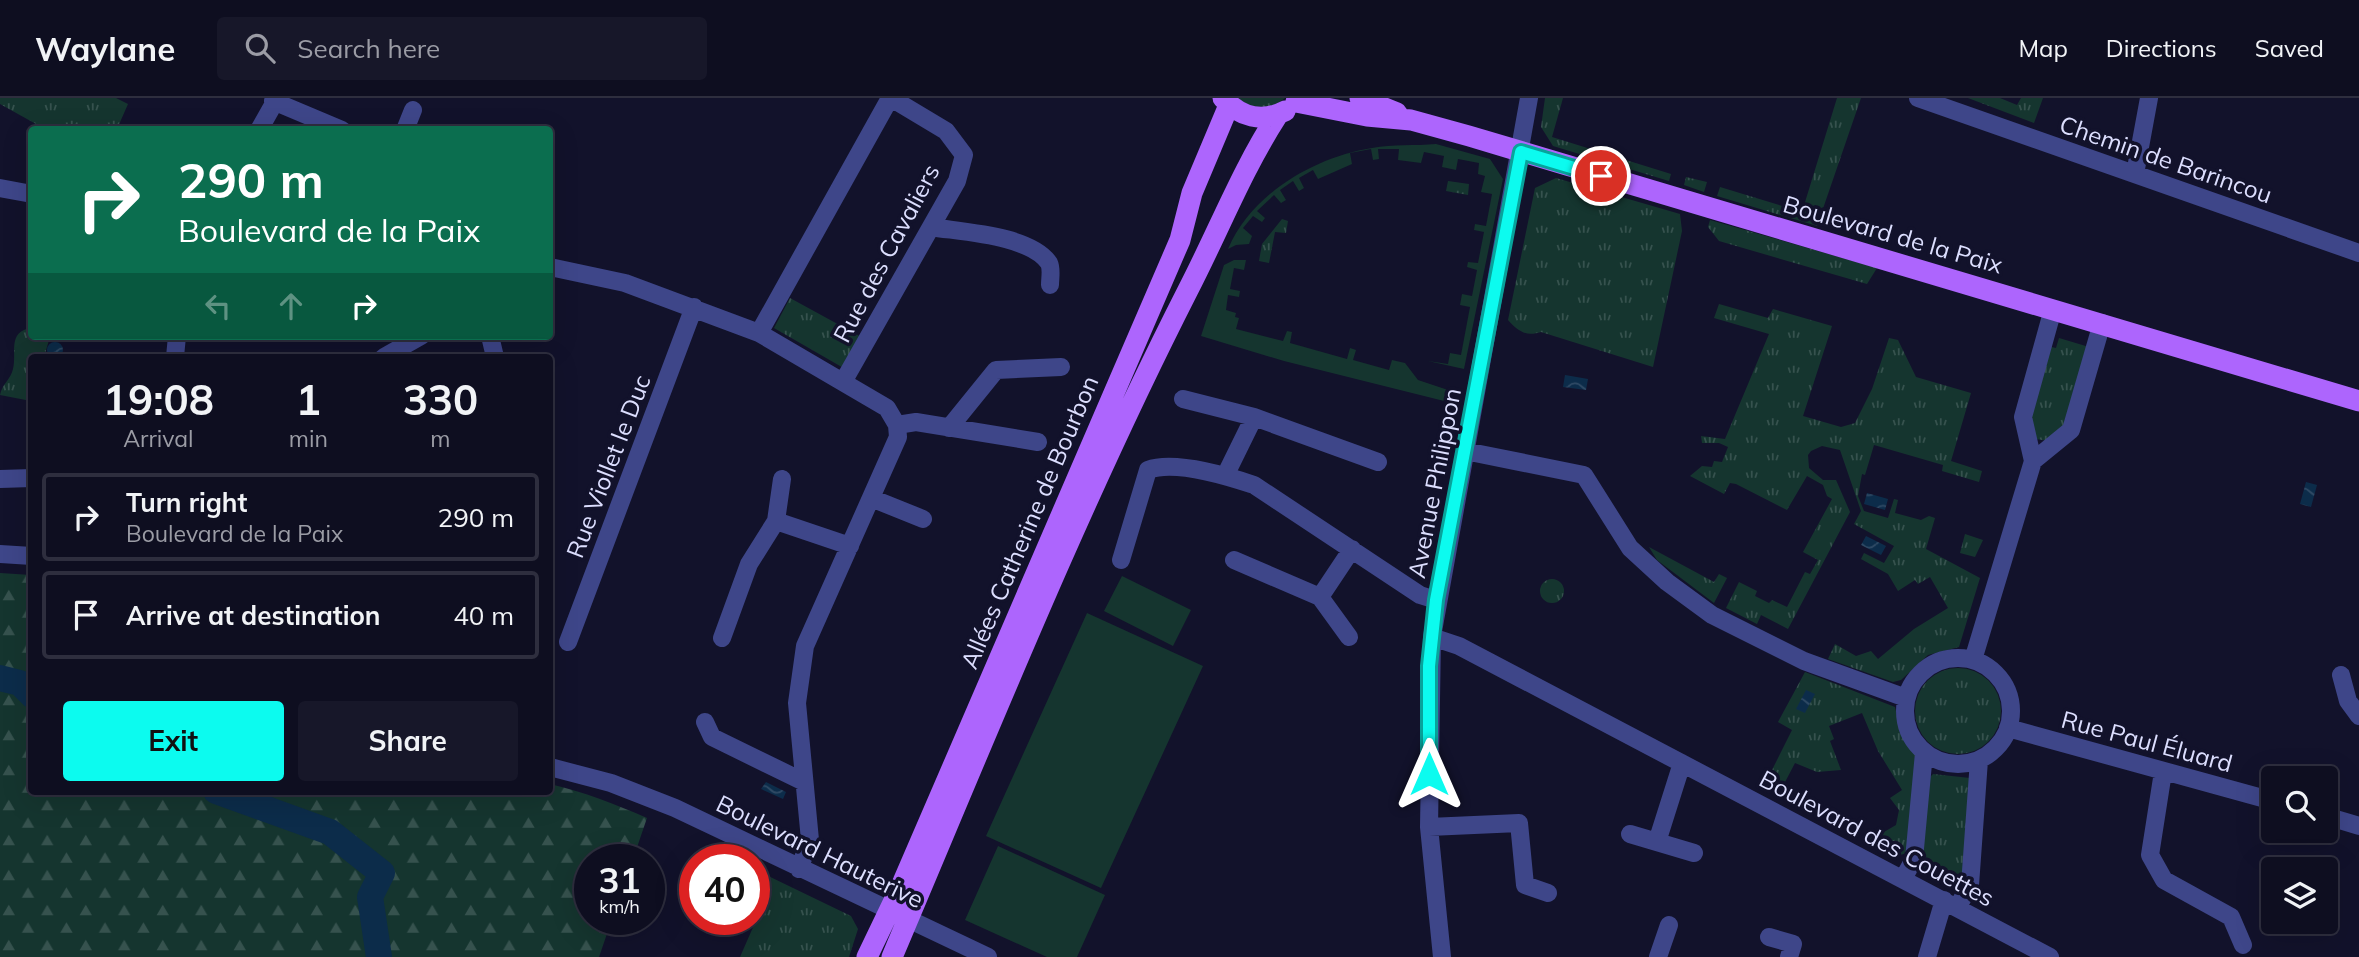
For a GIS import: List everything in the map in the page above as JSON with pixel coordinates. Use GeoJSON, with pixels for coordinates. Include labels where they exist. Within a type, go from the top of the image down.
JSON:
{"type":"FeatureCollection","features":[{"type":"Feature","properties":{"kind":"main road","name":"Boulevard de la Paix"},"geometry":{"type":"LineString","coordinates":[[1360,98],[1412,120],[2359,401]]}},
{"type":"Feature","properties":{"kind":"main road","name":"Boulevard de la Paix"},"geometry":{"type":"LineString","coordinates":[[1297,100],[1367,116],[1412,120]]}},
{"type":"Feature","properties":{"kind":"main road","name":"Allées Catherine de Bourbon"},"geometry":{"type":"LineString","coordinates":[[867,957],[898,917],[1133,399],[1218,233],[1256,147],[1277,116],[1297,100]]}},
{"type":"Feature","properties":{"kind":"main road","name":"Allées Catherine de Bourbon"},"geometry":{"type":"LineString","coordinates":[[892,957],[898,917],[1180,240],[1192,193],[1226,101]]}},
{"type":"Feature","properties":{"kind":"main road"},"geometry":{"type":"LineString","coordinates":[[1226,101],[1253,118],[1277,116]]}},
{"type":"Feature","properties":{"kind":"street"},"geometry":{"type":"LineString","coordinates":[[311,116],[318,98]]}},
{"type":"Feature","properties":{"kind":"street"},"geometry":{"type":"LineString","coordinates":[[759,334],[890,98]]}},
{"type":"Feature","properties":{"kind":"street","name":"Rue des Cavaliers"},"geometry":{"type":"LineString","coordinates":[[843,382],[957,181],[964,155],[946,131],[890,98]]}},
{"type":"Feature","properties":{"kind":"street","name":"Avenue Philippon"},"geometry":{"type":"LineString","coordinates":[[1442,957],[1429,827],[1432,637],[1436,600],[1530,98]]}},
{"type":"Feature","properties":{"kind":"street","name":"Chemin de Barincou"},"geometry":{"type":"LineString","coordinates":[[1918,98],[2359,253]]}},
{"type":"Feature","properties":{"kind":"street"},"geometry":{"type":"LineString","coordinates":[[2135,174],[2149,98]]}},
{"type":"Feature","properties":{"kind":"street"},"geometry":{"type":"LineString","coordinates":[[261,126],[275,99],[333,126]]}},
{"type":"Feature","properties":{"kind":"street"},"geometry":{"type":"LineString","coordinates":[[407,126],[413,110]]}},
{"type":"Feature","properties":{"kind":"street"},"geometry":{"type":"LineString","coordinates":[[0,188],[28,193]]}},
{"type":"Feature","properties":{"kind":"street"},"geometry":{"type":"LineString","coordinates":[[931,227],[1015,242],[1047,261],[1051,267],[1050,285]]}},
{"type":"Feature","properties":{"kind":"street"},"geometry":{"type":"LineString","coordinates":[[553,268],[625,283],[694,307],[759,334],[887,408],[897,425],[898,438],[805,646],[797,703],[810,840],[799,869]]}},
{"type":"Feature","properties":{"kind":"street","name":"Rue Viollet le Duc"},"geometry":{"type":"LineString","coordinates":[[568,642],[694,307]]}},
{"type":"Feature","properties":{"kind":"street"},"geometry":{"type":"LineString","coordinates":[[1973,660],[2033,461],[2023,417],[2053,309]]}},
{"type":"Feature","properties":{"kind":"street"},"geometry":{"type":"LineString","coordinates":[[2033,461],[2071,430],[2102,323]]}},
{"type":"Feature","properties":{"kind":"street"},"geometry":{"type":"LineString","coordinates":[[389,354],[414,340]]}},
{"type":"Feature","properties":{"kind":"street"},"geometry":{"type":"LineString","coordinates":[[949,428],[996,370],[1061,367]]}},
{"type":"Feature","properties":{"kind":"street"},"geometry":{"type":"LineString","coordinates":[[1183,399],[1254,417],[1378,461]]}},
{"type":"Feature","properties":{"kind":"street"},"geometry":{"type":"LineString","coordinates":[[1225,476],[1254,417]]}},
{"type":"Feature","properties":{"kind":"street"},"geometry":{"type":"LineString","coordinates":[[897,425],[916,422],[1038,442]]}},
{"type":"Feature","properties":{"kind":"street"},"geometry":{"type":"LineString","coordinates":[[1465,451],[1584,475],[1630,548],[1667,582],[1712,615],[1804,661],[1906,698]]}},
{"type":"Feature","properties":{"kind":"street"},"geometry":{"type":"LineString","coordinates":[[1121,560],[1148,470],[1160,465],[1225,476],[1254,485],[1420,595],[1436,600]]}},
{"type":"Feature","properties":{"kind":"street"},"geometry":{"type":"LineString","coordinates":[[0,479],[28,478]]}},
{"type":"Feature","properties":{"kind":"street"},"geometry":{"type":"LineString","coordinates":[[722,638],[749,564],[776,521],[782,479]]}},
{"type":"Feature","properties":{"kind":"street"},"geometry":{"type":"LineString","coordinates":[[871,498],[923,519]]}},
{"type":"Feature","properties":{"kind":"street"},"geometry":{"type":"LineString","coordinates":[[776,521],[850,546]]}},
{"type":"Feature","properties":{"kind":"street"},"geometry":{"type":"LineString","coordinates":[[1320,597],[1352,549]]}},
{"type":"Feature","properties":{"kind":"street"},"geometry":{"type":"LineString","coordinates":[[0,554],[28,556]]}},
{"type":"Feature","properties":{"kind":"street"},"geometry":{"type":"LineString","coordinates":[[1234,560],[1320,597],[1349,637]]}},
{"type":"Feature","properties":{"kind":"street","name":"Boulevard des Couettes"},"geometry":{"type":"LineString","coordinates":[[1432,637],[1459,646],[2050,957]]}},
{"type":"Feature","properties":{"kind":"street"},"geometry":{"type":"LineString","coordinates":[[1941,660],[1973,660],[1988,667],[2004,686],[2011,711],[2008,728],[1992,752],[1979,760],[1951,764],[1924,753],[1907,729],[1906,698],[1913,682],[1925,669],[1941,660]]}},
{"type":"Feature","properties":{"kind":"street"},"geometry":{"type":"LineString","coordinates":[[2341,676],[2348,701],[2359,716]]}},
{"type":"Feature","properties":{"kind":"street"},"geometry":{"type":"LineString","coordinates":[[705,722],[712,737],[804,782]]}},
{"type":"Feature","properties":{"kind":"street","name":"Rue Paul Éluard"},"geometry":{"type":"LineString","coordinates":[[2008,728],[2261,798]]}},
{"type":"Feature","properties":{"kind":"street"},"geometry":{"type":"LineString","coordinates":[[1903,879],[1914,859],[1924,753]]}},
{"type":"Feature","properties":{"kind":"street"},"geometry":{"type":"LineString","coordinates":[[1927,957],[1951,904],[1970,885],[1979,760]]}},
{"type":"Feature","properties":{"kind":"street"},"geometry":{"type":"LineString","coordinates":[[1657,842],[1682,763]]}},
{"type":"Feature","properties":{"kind":"street","name":"Boulevard Hauterive"},"geometry":{"type":"LineString","coordinates":[[553,768],[611,783],[675,808],[898,917],[988,957]]}},
{"type":"Feature","properties":{"kind":"street"},"geometry":{"type":"LineString","coordinates":[[2163,772],[2150,855],[2164,880],[2231,917],[2243,945]]}},
{"type":"Feature","properties":{"kind":"street"},"geometry":{"type":"LineString","coordinates":[[2338,819],[2359,825]]}},
{"type":"Feature","properties":{"kind":"street"},"geometry":{"type":"LineString","coordinates":[[1429,827],[1519,823],[1525,885],[1548,893]]}},
{"type":"Feature","properties":{"kind":"street"},"geometry":{"type":"LineString","coordinates":[[1630,834],[1694,853]]}},
{"type":"Feature","properties":{"kind":"street"},"geometry":{"type":"LineString","coordinates":[[1658,957],[1669,925]]}},
{"type":"Feature","properties":{"kind":"street"},"geometry":{"type":"LineString","coordinates":[[1769,937],[1793,944],[1789,957]]}},
{"type":"Feature","properties":{"kind":"green space"},"geometry":{"type":"Polygon","coordinates":[[[0,98],[116,98],[128,104],[118,126],[40,126],[0,104],[0,98]]]}},
{"type":"Feature","properties":{"kind":"green space"},"geometry":{"type":"Polygon","coordinates":[[[1237,98],[1285,98],[1273,105],[1261,107],[1237,98]]]}},
{"type":"Feature","properties":{"kind":"green space"},"geometry":{"type":"Polygon","coordinates":[[[1545,98],[1563,98],[1552,137],[1671,174],[1669,181],[1553,146],[1541,127],[1545,98]]]}},
{"type":"Feature","properties":{"kind":"green space"},"geometry":{"type":"Polygon","coordinates":[[[1837,98],[1861,98],[1817,226],[1717,196],[1720,187],[1802,212],[1837,98]]]}},
{"type":"Feature","properties":{"kind":"green space"},"geometry":{"type":"Polygon","coordinates":[[[1968,98],[2000,98],[2017,105],[2021,98],[2043,98],[2034,123],[1968,98]]]}},
{"type":"Feature","properties":{"kind":"green space"},"geometry":{"type":"Polygon","coordinates":[[[1436,144],[1490,159],[1503,179],[1464,369],[1428,361],[1448,364],[1450,353],[1461,355],[1470,307],[1460,305],[1462,294],[1472,296],[1477,270],[1467,267],[1468,262],[1478,263],[1484,232],[1474,230],[1475,224],[1486,226],[1492,194],[1481,192],[1485,176],[1478,174],[1479,163],[1458,159],[1456,170],[1442,167],[1444,156],[1424,152],[1421,163],[1398,160],[1399,149],[1378,149],[1379,159],[1373,160],[1371,149],[1350,153],[1372,148],[1436,144]]]}},
{"type":"Feature","properties":{"kind":"green space"},"geometry":{"type":"Polygon","coordinates":[[[1350,153],[1352,164],[1318,179],[1313,170],[1299,178],[1304,188],[1299,191],[1293,181],[1280,190],[1286,200],[1281,203],[1274,195],[1257,211],[1265,218],[1262,222],[1253,216],[1243,228],[1252,236],[1249,244],[1228,249],[1239,229],[1269,195],[1308,169],[1350,153]]]}},
{"type":"Feature","properties":{"kind":"green space"},"geometry":{"type":"Polygon","coordinates":[[[1686,177],[1707,182],[1704,192],[1684,185],[1686,177]]]}},
{"type":"Feature","properties":{"kind":"green space"},"geometry":{"type":"Polygon","coordinates":[[[1556,178],[1680,214],[1682,231],[1653,367],[1541,332],[1527,333],[1508,320],[1535,188],[1556,178]]]}},
{"type":"Feature","properties":{"kind":"green space"},"geometry":{"type":"Polygon","coordinates":[[[1448,181],[1469,184],[1468,195],[1446,191],[1448,181]]]}},
{"type":"Feature","properties":{"kind":"green space"},"geometry":{"type":"Polygon","coordinates":[[[1282,219],[1288,221],[1286,233],[1275,232],[1269,263],[1259,261],[1262,244],[1282,219]]]}},
{"type":"Feature","properties":{"kind":"green space"},"geometry":{"type":"Polygon","coordinates":[[[1710,220],[1877,268],[1867,284],[1719,241],[1708,227],[1710,220]]]}},
{"type":"Feature","properties":{"kind":"green space"},"geometry":{"type":"Polygon","coordinates":[[[1234,260],[1246,260],[1244,270],[1234,268],[1230,289],[1240,291],[1239,297],[1228,295],[1226,310],[1236,313],[1235,317],[1239,318],[1236,329],[1283,341],[1287,331],[1292,332],[1290,343],[1347,359],[1350,348],[1356,350],[1353,360],[1389,370],[1392,360],[1405,363],[1418,380],[1460,394],[1460,405],[1284,361],[1201,336],[1224,265],[1234,260]]]}},
{"type":"Feature","properties":{"kind":"green space"},"geometry":{"type":"Polygon","coordinates":[[[790,298],[865,339],[847,370],[774,328],[790,298]]]}},
{"type":"Feature","properties":{"kind":"green space"},"geometry":{"type":"Polygon","coordinates":[[[1719,304],[1768,318],[1773,309],[1832,326],[1803,416],[1841,427],[1855,423],[1872,389],[1889,338],[1898,340],[1916,377],[1971,393],[1951,461],[1982,471],[1979,482],[1942,471],[1943,465],[1874,445],[1865,475],[1862,474],[1858,496],[1864,511],[1888,518],[1894,499],[1898,500],[1895,513],[1921,520],[1929,516],[1935,518],[1926,549],[1980,578],[1959,647],[1928,655],[1901,680],[1893,682],[1828,659],[1835,644],[1856,656],[1871,651],[1878,659],[1914,629],[1948,608],[1930,577],[1918,584],[1915,580],[1898,591],[1888,574],[1861,559],[1864,553],[1884,563],[1894,546],[1854,524],[1861,511],[1840,450],[1822,446],[1808,455],[1809,468],[1823,480],[1836,480],[1850,512],[1788,629],[1761,615],[1757,624],[1726,608],[1739,582],[1757,591],[1755,596],[1787,607],[1805,572],[1810,574],[1818,560],[1803,552],[1832,499],[1827,496],[1823,485],[1807,476],[1787,510],[1736,484],[1730,483],[1724,494],[1690,476],[1702,466],[1712,467],[1714,461],[1722,462],[1728,447],[1719,443],[1702,443],[1701,436],[1725,439],[1769,334],[1714,318],[1719,304]]]}},
{"type":"Feature","properties":{"kind":"green space"},"geometry":{"type":"Polygon","coordinates":[[[28,329],[28,340],[49,340],[45,354],[28,354],[28,400],[0,395],[13,369],[14,344],[24,330],[28,329]]]}},
{"type":"Feature","properties":{"kind":"green space"},"geometry":{"type":"Polygon","coordinates":[[[2059,338],[2089,347],[2066,425],[2048,441],[2036,439],[2027,422],[2047,346],[2056,348],[2059,338]]]}},
{"type":"Feature","properties":{"kind":"green space"},"geometry":{"type":"Polygon","coordinates":[[[1965,534],[1983,540],[1975,557],[1960,553],[1965,534]]]}},
{"type":"Feature","properties":{"kind":"green space"},"geometry":{"type":"Polygon","coordinates":[[[1649,547],[1714,582],[1719,574],[1727,578],[1714,603],[1657,560],[1649,547]]]}},
{"type":"Feature","properties":{"kind":"green space"},"geometry":{"type":"Polygon","coordinates":[[[0,573],[28,575],[28,795],[553,795],[553,785],[575,791],[647,818],[638,844],[574,844],[574,935],[607,935],[599,957],[0,957],[0,573]]]}},
{"type":"Feature","properties":{"kind":"green space"},"geometry":{"type":"Polygon","coordinates":[[[1122,576],[1191,610],[1173,646],[1104,611],[1122,576]]]}},
{"type":"Feature","properties":{"kind":"green space"},"geometry":{"type":"Polygon","coordinates":[[[1552,579],[1560,583],[1564,591],[1560,599],[1552,603],[1544,599],[1540,591],[1544,583],[1552,579]]]}},
{"type":"Feature","properties":{"kind":"green space"},"geometry":{"type":"Polygon","coordinates":[[[1087,613],[1203,666],[1101,888],[986,836],[1087,613]]]}},
{"type":"Feature","properties":{"kind":"green space"},"geometry":{"type":"Polygon","coordinates":[[[1958,668],[1982,675],[1994,687],[2001,711],[1994,735],[1982,747],[1958,754],[1934,747],[1922,735],[1915,711],[1922,687],[1934,675],[1958,668]]]}},
{"type":"Feature","properties":{"kind":"green space"},"geometry":{"type":"Polygon","coordinates":[[[1805,672],[1895,707],[1901,735],[1916,755],[1909,853],[1894,856],[1867,842],[1872,831],[1884,832],[1896,825],[1899,810],[1890,798],[1902,790],[1878,751],[1862,713],[1829,726],[1834,739],[1830,741],[1841,770],[1817,772],[1795,763],[1784,784],[1769,776],[1792,730],[1778,722],[1805,672]]]}},
{"type":"Feature","properties":{"kind":"green space"},"geometry":{"type":"Polygon","coordinates":[[[1933,774],[1970,778],[1965,882],[1957,889],[1919,872],[1927,780],[1933,774]]]}},
{"type":"Feature","properties":{"kind":"green space"},"geometry":{"type":"Polygon","coordinates":[[[998,846],[1105,895],[1077,957],[1047,957],[965,920],[998,846]]]}},
{"type":"Feature","properties":{"kind":"green space"},"geometry":{"type":"Polygon","coordinates":[[[770,877],[851,916],[858,929],[849,957],[740,957],[750,935],[770,935],[770,877]]]}},
{"type":"Feature","properties":{"kind":"water"},"geometry":{"type":"Polygon","coordinates":[[[55,342],[62,347],[62,354],[48,354],[49,344],[55,342]]]}},
{"type":"Feature","properties":{"kind":"water"},"geometry":{"type":"Polygon","coordinates":[[[1565,375],[1588,379],[1586,390],[1563,387],[1565,375]]]}},
{"type":"Feature","properties":{"kind":"water"},"geometry":{"type":"Polygon","coordinates":[[[2306,482],[2317,485],[2311,507],[2300,504],[2306,482]]]}},
{"type":"Feature","properties":{"kind":"water"},"geometry":{"type":"Polygon","coordinates":[[[1867,493],[1888,499],[1885,510],[1864,504],[1867,493]]]}},
{"type":"Feature","properties":{"kind":"water"},"geometry":{"type":"Polygon","coordinates":[[[1866,536],[1886,546],[1881,555],[1861,545],[1866,536]]]}},
{"type":"Feature","properties":{"kind":"water"},"geometry":{"type":"Polygon","coordinates":[[[1806,690],[1815,694],[1805,713],[1796,709],[1806,690]]]}},
{"type":"Feature","properties":{"kind":"water"},"geometry":{"type":"Polygon","coordinates":[[[766,782],[786,792],[783,799],[761,789],[766,782]]]}},
{"type":"Feature","properties":{"kind":"waterway"},"geometry":{"type":"LineString","coordinates":[[0,678],[20,683],[28,691]]}},
{"type":"Feature","properties":{"kind":"waterway"},"geometry":{"type":"LineString","coordinates":[[227,795],[330,832],[382,873],[370,897],[379,957]]}},
{"type":"Feature","properties":{"kind":"route"},"geometry":{"type":"LineString","coordinates":[[1429,774],[1429,666],[1436,600],[1521,152],[1601,176]]}}]}
